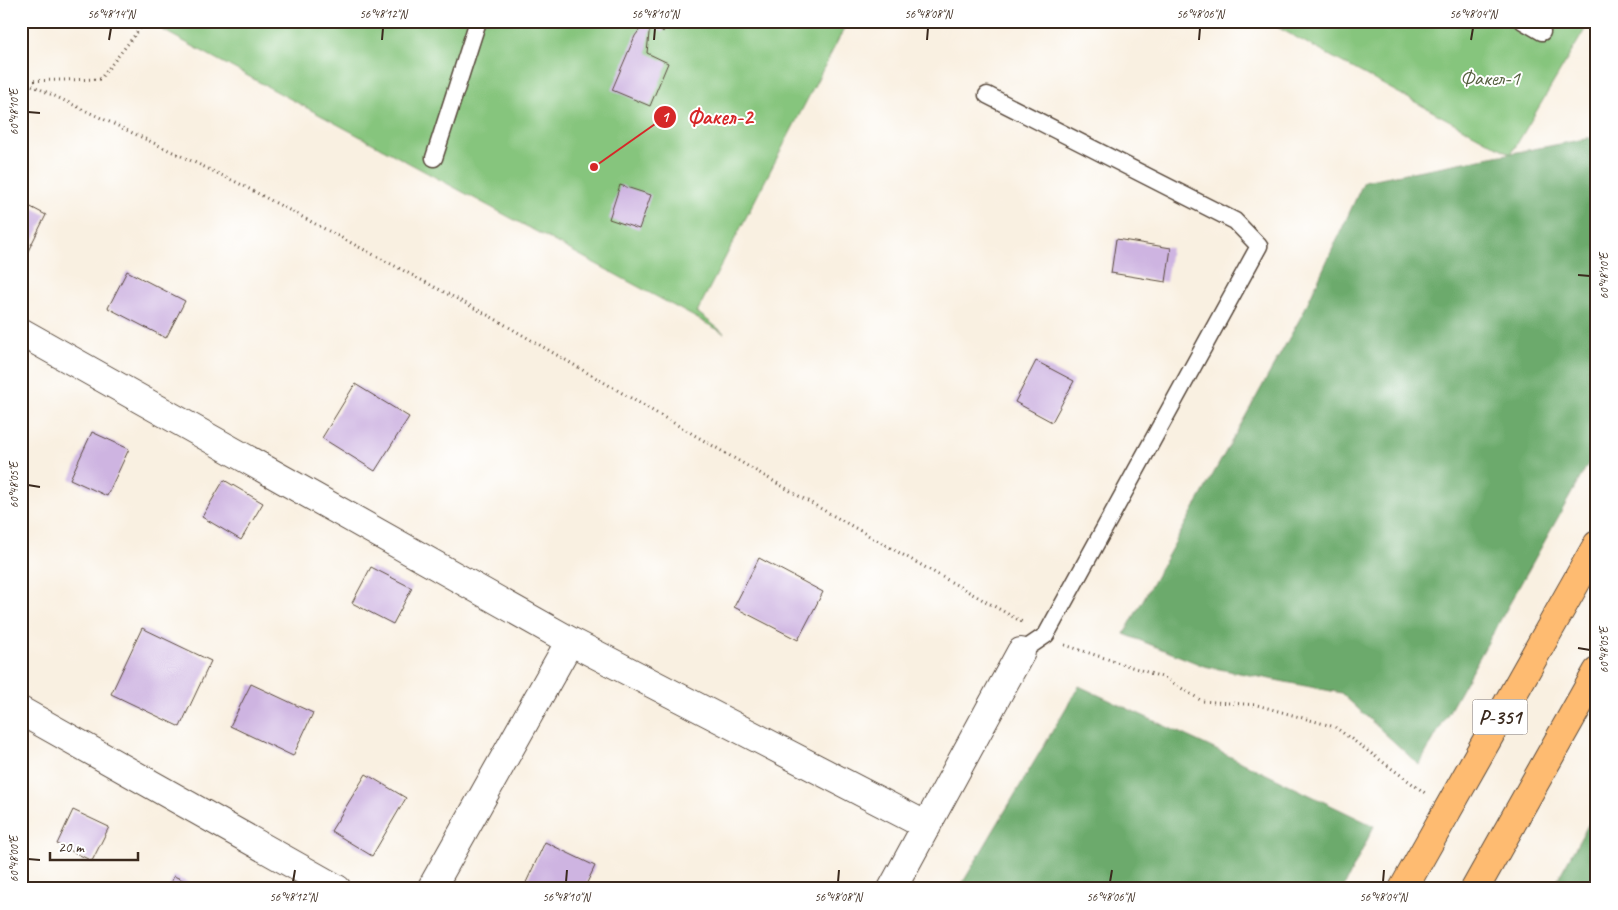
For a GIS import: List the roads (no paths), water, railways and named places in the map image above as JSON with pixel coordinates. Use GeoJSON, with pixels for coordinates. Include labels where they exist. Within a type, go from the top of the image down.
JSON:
{"type":"FeatureCollection","features":[{"type":"Feature","properties":{"kind":"highway","name":"Р-351"},"geometry":{"type":"LineString","coordinates":[[1403,889],[1597,545]]}},
{"type":"Feature","properties":{"kind":"highway","name":"Р-351"},"geometry":{"type":"LineString","coordinates":[[1475,889],[1597,672]]}},
{"type":"Feature","properties":{"kind":"street"},"geometry":{"type":"LineString","coordinates":[[21,332],[570,641],[927,826]]}},
{"type":"Feature","properties":{"kind":"street"},"geometry":{"type":"LineString","coordinates":[[431,889],[570,641]]}},
{"type":"Feature","properties":{"kind":"street"},"geometry":{"type":"LineString","coordinates":[[892,889],[1021,652]]}},
{"type":"Feature","properties":{"kind":"street"},"geometry":{"type":"LineString","coordinates":[[21,711],[337,889]]}},
{"type":"Feature","properties":{"kind":"lane"},"geometry":{"type":"LineString","coordinates":[[434,158],[478,21]]}},
{"type":"Feature","properties":{"kind":"lane"},"geometry":{"type":"LineString","coordinates":[[1523,21],[1542,32]]}},
{"type":"Feature","properties":{"kind":"lane"},"geometry":{"type":"LineString","coordinates":[[986,95],[1235,222],[1259,246],[1046,634],[1021,652]]}},
{"type":"Feature","properties":{"kind":"place","name":"Факел-2"},"geometry":{"type":"Point","coordinates":[594,167]}},
{"type":"Feature","properties":{"kind":"park label","name":"Факел-1"},"geometry":{"type":"Point","coordinates":[1490,78]}}]}
